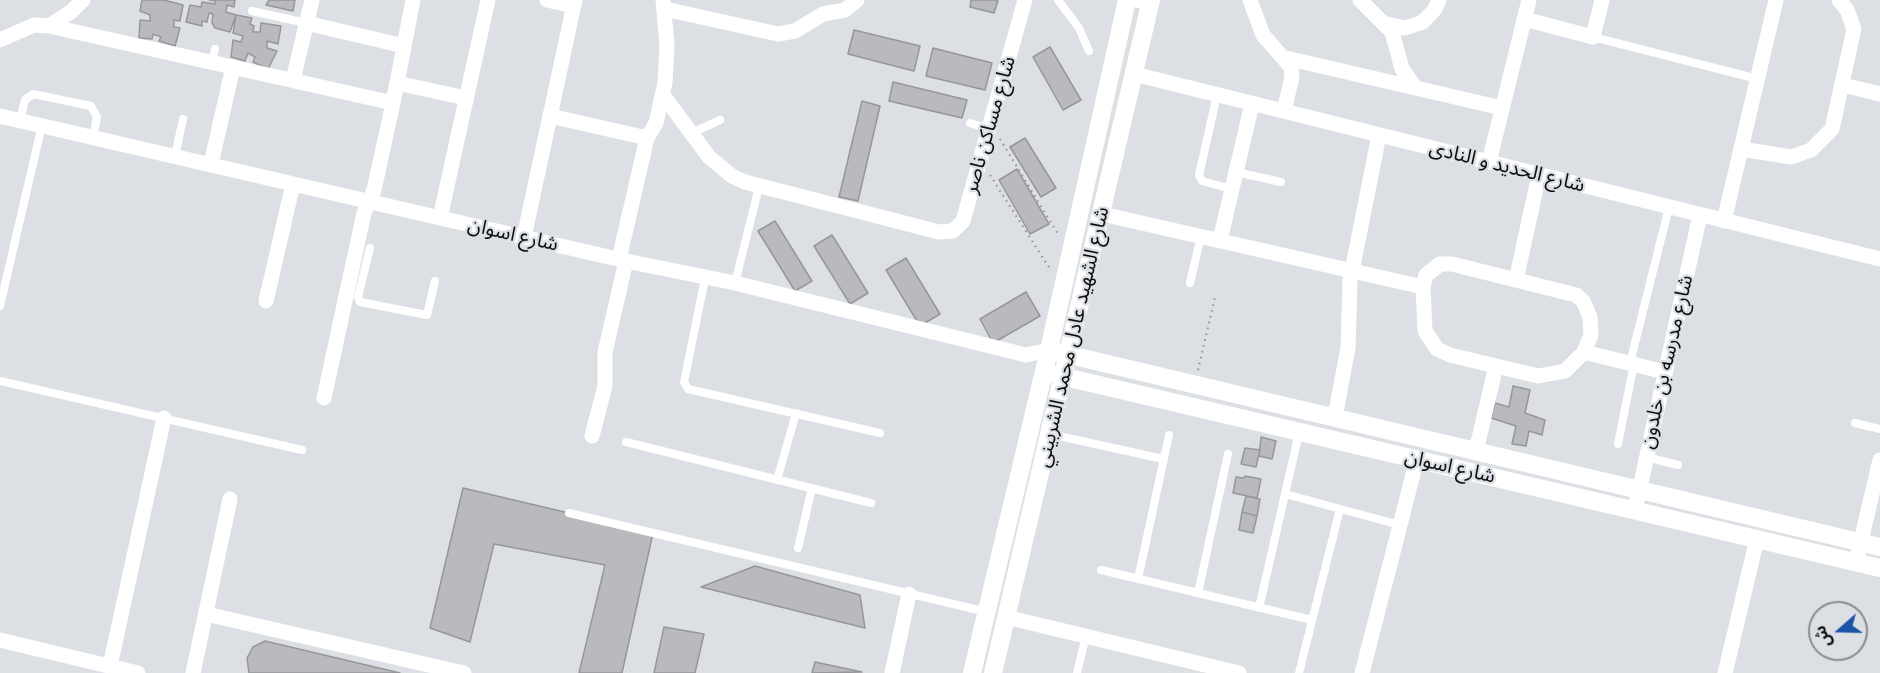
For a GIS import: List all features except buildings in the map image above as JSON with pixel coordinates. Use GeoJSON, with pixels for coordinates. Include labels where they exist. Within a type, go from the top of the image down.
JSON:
{"type":"FeatureCollection","features":[{"type":"Feature","properties":{"kind":"street"},"geometry":{"type":"LineString","coordinates":[[49,26],[72,12],[83,0]]}},
{"type":"Feature","properties":{"kind":"street"},"geometry":{"type":"LineString","coordinates":[[293,80],[312,0]]}},
{"type":"Feature","properties":{"kind":"street"},"geometry":{"type":"LineString","coordinates":[[324,398],[359,264],[369,201],[393,103],[413,0]]}},
{"type":"Feature","properties":{"kind":"street"},"geometry":{"type":"LineString","coordinates":[[440,218],[488,0]]}},
{"type":"Feature","properties":{"kind":"street"},"geometry":{"type":"LineString","coordinates":[[524,237],[575,3],[549,0]]}},
{"type":"Feature","properties":{"kind":"street"},"geometry":{"type":"LineString","coordinates":[[592,436],[604,386],[605,352],[647,138],[656,123],[663,95],[667,46],[664,4],[778,33],[795,31],[823,14],[845,10],[857,0]]}},
{"type":"Feature","properties":{"kind":"street","name":"شارع مساكن ناصر"},"geometry":{"type":"LineString","coordinates":[[759,187],[939,232],[953,231],[963,221],[1025,0]]}},
{"type":"Feature","properties":{"kind":"street","name":"شارع الشهيد عادل محمد الشربيني"},"geometry":{"type":"LineString","coordinates":[[972,673],[1063,290],[1127,0]]}},
{"type":"Feature","properties":{"kind":"street"},"geometry":{"type":"LineString","coordinates":[[1250,0],[1263,35],[1286,58],[1292,77],[1284,111]]}},
{"type":"Feature","properties":{"kind":"street"},"geometry":{"type":"LineString","coordinates":[[1360,0],[1372,14],[1396,27],[1414,26],[1430,17],[1439,0]]}},
{"type":"Feature","properties":{"kind":"street"},"geometry":{"type":"LineString","coordinates":[[1489,162],[1529,0]]}},
{"type":"Feature","properties":{"kind":"street"},"geometry":{"type":"LineString","coordinates":[[1524,19],[1593,37],[1602,0]]}},
{"type":"Feature","properties":{"kind":"street"},"geometry":{"type":"LineString","coordinates":[[1724,221],[1776,0]]}},
{"type":"Feature","properties":{"kind":"street"},"geometry":{"type":"LineString","coordinates":[[1741,148],[1781,157],[1811,150],[1832,129],[1854,29],[1847,10],[1839,0]]}},
{"type":"Feature","properties":{"kind":"street","name":"شارع الشهيد عادل محمد الشربيني"},"geometry":{"type":"LineString","coordinates":[[993,673],[1134,74],[1146,1]]}},
{"type":"Feature","properties":{"kind":"street"},"geometry":{"type":"LineString","coordinates":[[306,23],[404,46]]}},
{"type":"Feature","properties":{"kind":"street"},"geometry":{"type":"LineString","coordinates":[[1387,24],[1395,39],[1402,69],[1415,87]]}},
{"type":"Feature","properties":{"kind":"street"},"geometry":{"type":"LineString","coordinates":[[0,40],[34,26],[49,26],[213,55],[233,67],[393,103]]}},
{"type":"Feature","properties":{"kind":"street"},"geometry":{"type":"LineString","coordinates":[[1286,58],[1502,108]]}},
{"type":"Feature","properties":{"kind":"street"},"geometry":{"type":"LineString","coordinates":[[211,164],[233,67]]}},
{"type":"Feature","properties":{"kind":"street","name":"شارع الحديد و النادى"},"geometry":{"type":"LineString","coordinates":[[1134,74],[1880,260]]}},
{"type":"Feature","properties":{"kind":"street"},"geometry":{"type":"LineString","coordinates":[[397,83],[466,98]]}},
{"type":"Feature","properties":{"kind":"street"},"geometry":{"type":"LineString","coordinates":[[1843,85],[1880,94]]}},
{"type":"Feature","properties":{"kind":"street"},"geometry":{"type":"LineString","coordinates":[[663,95],[704,152],[720,168],[759,187]]}},
{"type":"Feature","properties":{"kind":"street"},"geometry":{"type":"LineString","coordinates":[[1220,240],[1252,104]]}},
{"type":"Feature","properties":{"kind":"street","name":"شارع اسوان"},"geometry":{"type":"LineString","coordinates":[[0,116],[705,279],[735,283],[1026,355],[1049,350],[1069,354],[1880,547]]}},
{"type":"Feature","properties":{"kind":"street"},"geometry":{"type":"LineString","coordinates":[[550,116],[647,138]]}},
{"type":"Feature","properties":{"kind":"street"},"geometry":{"type":"LineString","coordinates":[[1335,417],[1348,348],[1348,302],[1352,270],[1379,135]]}},
{"type":"Feature","properties":{"kind":"street"},"geometry":{"type":"LineString","coordinates":[[1516,280],[1539,175]]}},
{"type":"Feature","properties":{"kind":"street"},"geometry":{"type":"LineString","coordinates":[[266,301],[293,184]]}},
{"type":"Feature","properties":{"kind":"street"},"geometry":{"type":"LineString","coordinates":[[1102,213],[1423,286]]}},
{"type":"Feature","properties":{"kind":"street","name":"شارع مدرسه بن خلدون"},"geometry":{"type":"LineString","coordinates":[[1635,510],[1700,215]]}},
{"type":"Feature","properties":{"kind":"street"},"geometry":{"type":"LineString","coordinates":[[1446,263],[1516,280],[1576,295],[1583,300],[1592,326],[1584,352],[1572,366],[1547,376],[1450,355],[1432,344],[1425,332],[1423,286],[1430,270],[1446,263]]}},
{"type":"Feature","properties":{"kind":"street"},"geometry":{"type":"LineString","coordinates":[[1584,352],[1665,372]]}},
{"type":"Feature","properties":{"kind":"street","name":"شارع اسوان"},"geometry":{"type":"LineString","coordinates":[[1026,355],[1044,372],[1880,568]]}},
{"type":"Feature","properties":{"kind":"street"},"geometry":{"type":"LineString","coordinates":[[1476,451],[1496,366]]}},
{"type":"Feature","properties":{"kind":"street"},"geometry":{"type":"LineString","coordinates":[[110,666],[164,418]]}},
{"type":"Feature","properties":{"kind":"street"},"geometry":{"type":"LineString","coordinates":[[1362,673],[1417,459]]}},
{"type":"Feature","properties":{"kind":"street"},"geometry":{"type":"LineString","coordinates":[[1856,562],[1880,460]]}},
{"type":"Feature","properties":{"kind":"street"},"geometry":{"type":"LineString","coordinates":[[193,673],[230,499]]}},
{"type":"Feature","properties":{"kind":"street"},"geometry":{"type":"LineString","coordinates":[[1725,673],[1757,539]]}},
{"type":"Feature","properties":{"kind":"street"},"geometry":{"type":"LineString","coordinates":[[892,673],[909,594]]}},
{"type":"Feature","properties":{"kind":"street"},"geometry":{"type":"LineString","coordinates":[[206,614],[464,673]]}},
{"type":"Feature","properties":{"kind":"street"},"geometry":{"type":"LineString","coordinates":[[1006,617],[1239,673]]}},
{"type":"Feature","properties":{"kind":"street"},"geometry":{"type":"LineString","coordinates":[[0,639],[138,673]]}},
{"type":"Feature","properties":{"kind":"lane"},"geometry":{"type":"LineString","coordinates":[[1058,0],[1079,28],[1089,51]]}},
{"type":"Feature","properties":{"kind":"lane"},"geometry":{"type":"LineString","coordinates":[[252,11],[306,23]]}},
{"type":"Feature","properties":{"kind":"lane"},"geometry":{"type":"LineString","coordinates":[[1593,37],[1758,79]]}},
{"type":"Feature","properties":{"kind":"lane"},"geometry":{"type":"LineString","coordinates":[[20,120],[25,100],[33,94],[91,106],[97,117],[93,137]]}},
{"type":"Feature","properties":{"kind":"lane"},"geometry":{"type":"LineString","coordinates":[[1217,95],[1199,175],[1202,181],[1232,189]]}},
{"type":"Feature","properties":{"kind":"lane"},"geometry":{"type":"LineString","coordinates":[[175,156],[183,118]]}},
{"type":"Feature","properties":{"kind":"lane"},"geometry":{"type":"LineString","coordinates":[[692,133],[720,120]]}},
{"type":"Feature","properties":{"kind":"lane"},"geometry":{"type":"LineString","coordinates":[[969,123],[990,126]]}},
{"type":"Feature","properties":{"kind":"lane"},"geometry":{"type":"LineString","coordinates":[[0,306],[42,125]]}},
{"type":"Feature","properties":{"kind":"lane"},"geometry":{"type":"LineString","coordinates":[[1236,172],[1281,182]]}},
{"type":"Feature","properties":{"kind":"lane"},"geometry":{"type":"LineString","coordinates":[[735,283],[759,187]]}},
{"type":"Feature","properties":{"kind":"lane"},"geometry":{"type":"LineString","coordinates":[[1618,444],[1632,364],[1669,207]]}},
{"type":"Feature","properties":{"kind":"lane"},"geometry":{"type":"LineString","coordinates":[[1191,283],[1201,236]]}},
{"type":"Feature","properties":{"kind":"lane"},"geometry":{"type":"LineString","coordinates":[[370,249],[359,264],[358,297],[362,303],[425,316],[429,312],[435,281]]}},
{"type":"Feature","properties":{"kind":"lane"},"geometry":{"type":"LineString","coordinates":[[705,279],[685,386],[688,389],[880,433]]}},
{"type":"Feature","properties":{"kind":"lane"},"geometry":{"type":"LineString","coordinates":[[0,381],[302,450]]}},
{"type":"Feature","properties":{"kind":"lane"},"geometry":{"type":"LineString","coordinates":[[777,480],[796,413]]}},
{"type":"Feature","properties":{"kind":"lane"},"geometry":{"type":"LineString","coordinates":[[1855,423],[1880,429]]}},
{"type":"Feature","properties":{"kind":"lane"},"geometry":{"type":"LineString","coordinates":[[1259,608],[1299,431]]}},
{"type":"Feature","properties":{"kind":"lane"},"geometry":{"type":"LineString","coordinates":[[1050,434],[1163,459]]}},
{"type":"Feature","properties":{"kind":"lane"},"geometry":{"type":"LineString","coordinates":[[1138,579],[1169,435]]}},
{"type":"Feature","properties":{"kind":"lane"},"geometry":{"type":"LineString","coordinates":[[626,442],[871,503]]}},
{"type":"Feature","properties":{"kind":"lane"},"geometry":{"type":"LineString","coordinates":[[1198,593],[1228,454]]}},
{"type":"Feature","properties":{"kind":"lane"},"geometry":{"type":"LineString","coordinates":[[1646,458],[1678,465]]}},
{"type":"Feature","properties":{"kind":"lane"},"geometry":{"type":"LineString","coordinates":[[798,548],[812,488]]}},
{"type":"Feature","properties":{"kind":"lane"},"geometry":{"type":"LineString","coordinates":[[1285,494],[1400,525]]}},
{"type":"Feature","properties":{"kind":"lane"},"geometry":{"type":"LineString","coordinates":[[1299,673],[1340,509]]}},
{"type":"Feature","properties":{"kind":"lane"},"geometry":{"type":"LineString","coordinates":[[568,513],[987,612]]}},
{"type":"Feature","properties":{"kind":"lane"},"geometry":{"type":"LineString","coordinates":[[1101,570],[1312,620]]}},
{"type":"Feature","properties":{"kind":"lane"},"geometry":{"type":"LineString","coordinates":[[1077,673],[1086,636]]}},
{"type":"Feature","properties":{"kind":"path"},"geometry":{"type":"LineString","coordinates":[[990,126],[1071,254]]}},
{"type":"Feature","properties":{"kind":"path"},"geometry":{"type":"LineString","coordinates":[[981,160],[1063,290]]}},
{"type":"Feature","properties":{"kind":"path"},"geometry":{"type":"LineString","coordinates":[[1195,384],[1215,297]]}}]}
